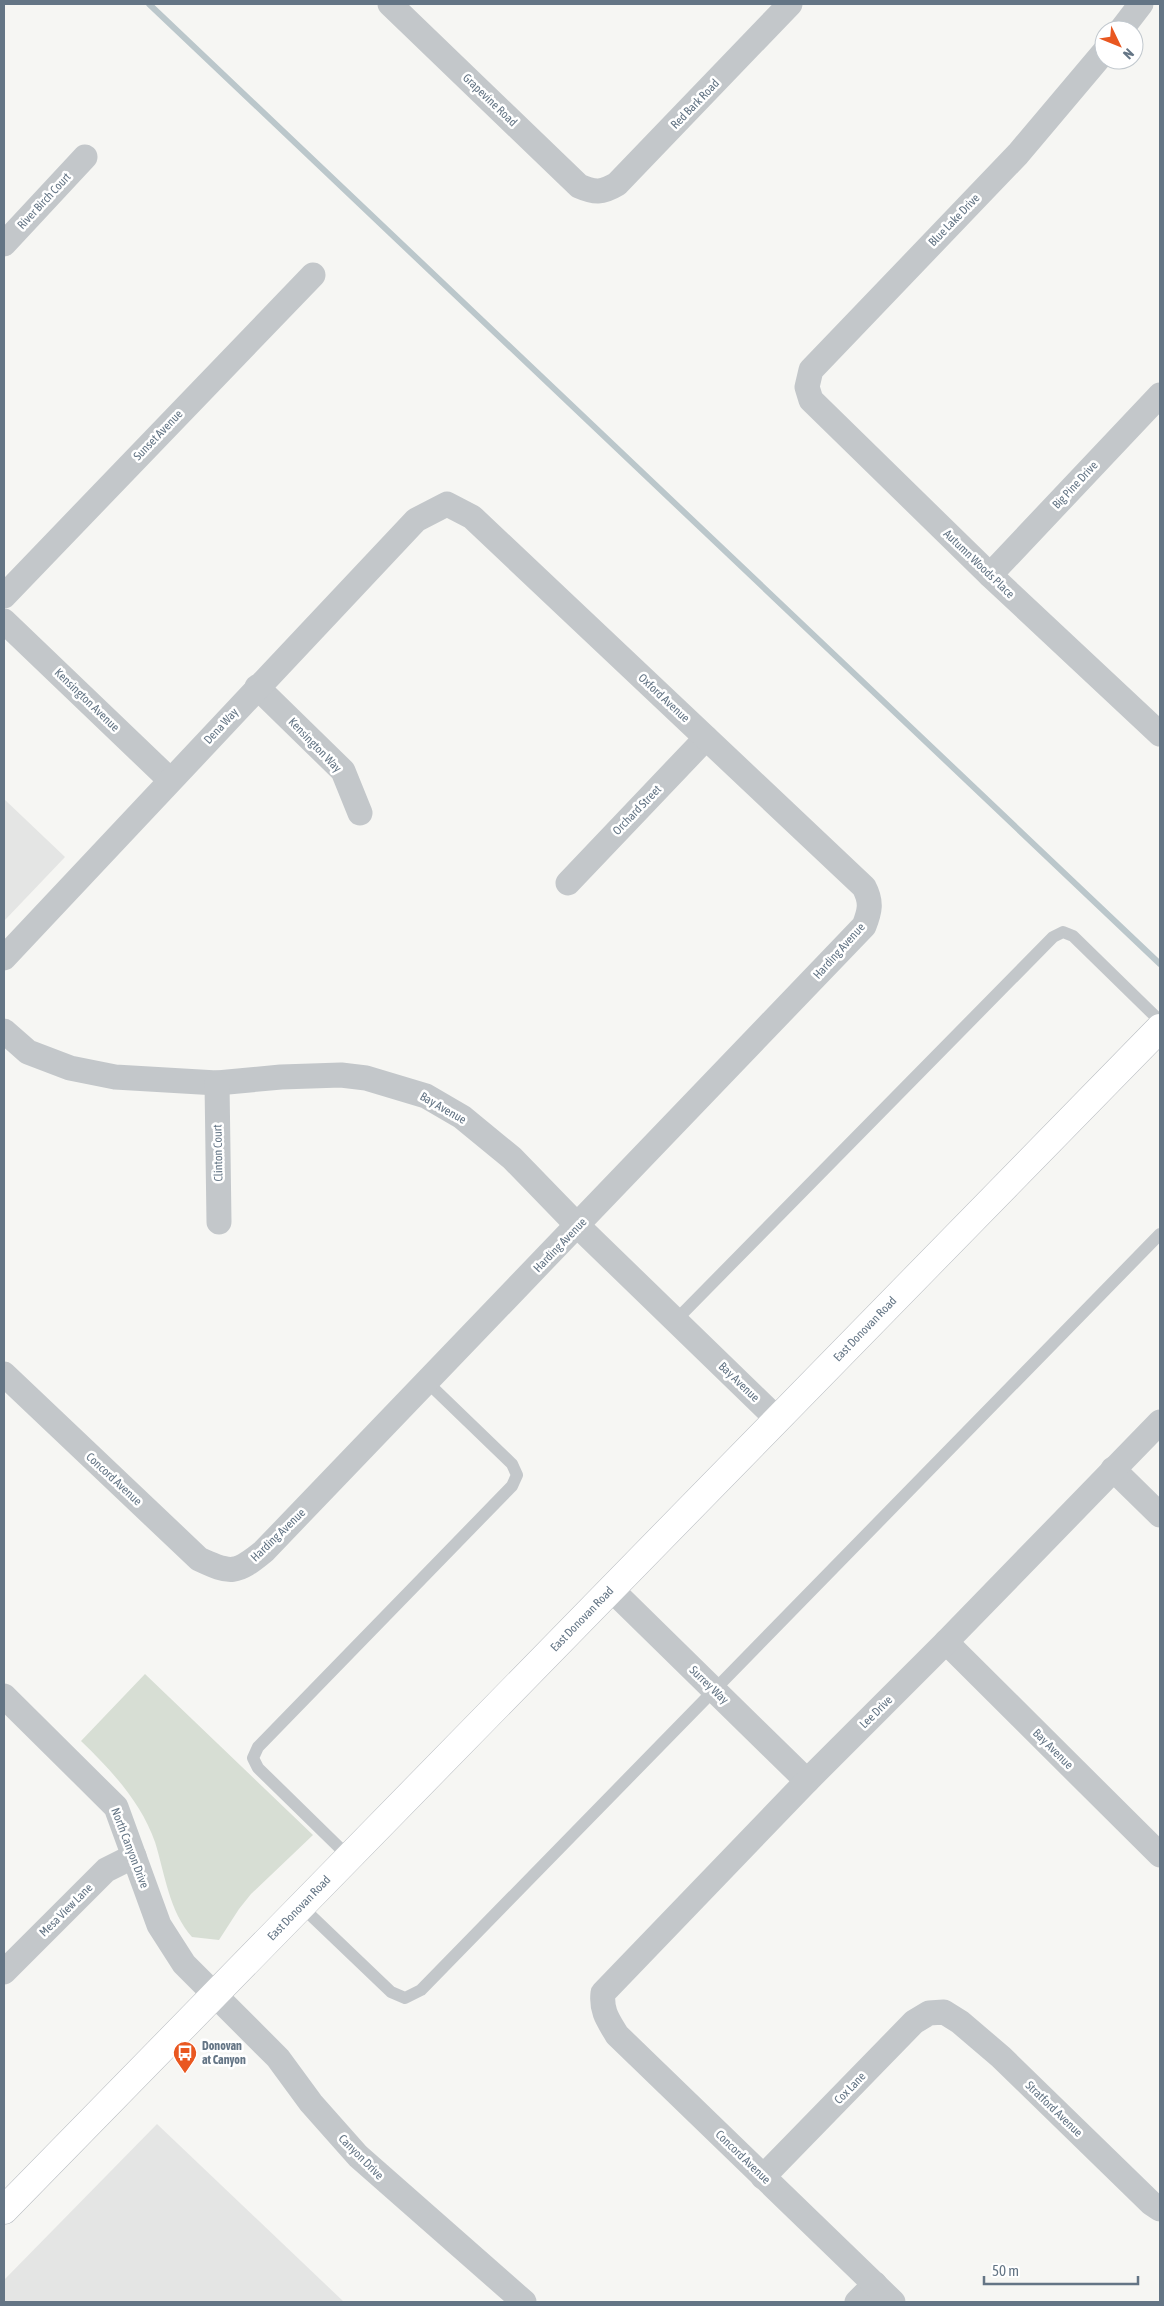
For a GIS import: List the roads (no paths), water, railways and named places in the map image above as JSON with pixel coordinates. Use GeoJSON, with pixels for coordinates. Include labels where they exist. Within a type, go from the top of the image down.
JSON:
{"type":"FeatureCollection","features":[{"type":"Feature","properties":{"kind":"street","name":"Red Bark Road"},"geometry":{"type":"LineString","coordinates":[[592,192],[604,191],[617,184],[790,4]]}},
{"type":"Feature","properties":{"kind":"street"},"geometry":{"type":"LineString","coordinates":[[1129,20],[1141,4]]}},
{"type":"Feature","properties":{"kind":"street"},"geometry":{"type":"LineString","coordinates":[[1147,4],[1160,14]]}},
{"type":"Feature","properties":{"kind":"street","name":"Grapevine Road"},"geometry":{"type":"LineString","coordinates":[[406,9],[579,186],[592,192]]}},
{"type":"Feature","properties":{"kind":"street","name":"Blue Lake Drive"},"geometry":{"type":"LineString","coordinates":[[807,386],[811,370],[1018,154],[1094,64]]}},
{"type":"Feature","properties":{"kind":"street","name":"River Birch Court"},"geometry":{"type":"LineString","coordinates":[[4,244],[85,157]]}},
{"type":"Feature","properties":{"kind":"street","name":"Sunset Avenue"},"geometry":{"type":"LineString","coordinates":[[4,596],[313,275]]}},
{"type":"Feature","properties":{"kind":"street","name":"Autumn Woods Place"},"geometry":{"type":"LineString","coordinates":[[807,386],[811,400],[990,575],[1160,734]]}},
{"type":"Feature","properties":{"kind":"street","name":"Big Pine Drive"},"geometry":{"type":"LineString","coordinates":[[990,575],[1160,395]]}},
{"type":"Feature","properties":{"kind":"street","name":"Dena Way"},"geometry":{"type":"LineString","coordinates":[[4,958],[416,520],[446,504]]}},
{"type":"Feature","properties":{"kind":"street","name":"Oxford Avenue"},"geometry":{"type":"LineString","coordinates":[[446,504],[472,517],[864,887],[870,904]]}},
{"type":"Feature","properties":{"kind":"street","name":"Kensington Avenue"},"geometry":{"type":"LineString","coordinates":[[4,621],[170,780]]}},
{"type":"Feature","properties":{"kind":"street","name":"Kensington Way"},"geometry":{"type":"LineString","coordinates":[[257,687],[342,771],[360,812]]}},
{"type":"Feature","properties":{"kind":"street","name":"Orchard Street"},"geometry":{"type":"LineString","coordinates":[[568,883],[706,738]]}},
{"type":"Feature","properties":{"kind":"street","name":"Harding Avenue"},"geometry":{"type":"LineString","coordinates":[[233,1570],[248,1564],[264,1551],[578,1226],[864,926],[870,912],[870,904]]}},
{"type":"Feature","properties":{"kind":"street","name":"East Donovan Road"},"geometry":{"type":"LineString","coordinates":[[4,2210],[1160,1028]]}},
{"type":"Feature","properties":{"kind":"street","name":"Bay Avenue"},"geometry":{"type":"LineString","coordinates":[[4,1031],[28,1052],[70,1068],[115,1077],[217,1083],[281,1077],[341,1075],[366,1078],[426,1096],[462,1117],[512,1158],[578,1226],[777,1419]]}},
{"type":"Feature","properties":{"kind":"street","name":"Clinton Court"},"geometry":{"type":"LineString","coordinates":[[217,1083],[219,1222]]}},
{"type":"Feature","properties":{"kind":"street","name":"Concord Avenue"},"geometry":{"type":"LineString","coordinates":[[4,1374],[199,1559],[218,1568],[233,1570]]}},
{"type":"Feature","properties":{"kind":"street","name":"Lee Drive"},"geometry":{"type":"LineString","coordinates":[[602,2007],[603,1993],[807,1781],[946,1642],[1160,1422]]}},
{"type":"Feature","properties":{"kind":"street"},"geometry":{"type":"LineString","coordinates":[[1113,1469],[1160,1515]]}},
{"type":"Feature","properties":{"kind":"street","name":"Surrey Way"},"geometry":{"type":"LineString","coordinates":[[611,1589],[807,1781]]}},
{"type":"Feature","properties":{"kind":"street","name":"Bay Avenue"},"geometry":{"type":"LineString","coordinates":[[946,1642],[1160,1855]]}},
{"type":"Feature","properties":{"kind":"street","name":"North Canyon Drive"},"geometry":{"type":"LineString","coordinates":[[4,1696],[116,1807],[159,1925],[184,1964],[215,1994]]}},
{"type":"Feature","properties":{"kind":"street","name":"Mesa View Lane"},"geometry":{"type":"LineString","coordinates":[[4,1972],[106,1870],[134,1856]]}},
{"type":"Feature","properties":{"kind":"street","name":"Canyon Drive"},"geometry":{"type":"LineString","coordinates":[[215,1994],[278,2058],[310,2103],[358,2156],[524,2302]]}},
{"type":"Feature","properties":{"kind":"street","name":"Concord Avenue"},"geometry":{"type":"LineString","coordinates":[[602,2007],[617,2035],[893,2302]]}},
{"type":"Feature","properties":{"kind":"street","name":"Cox Lane"},"geometry":{"type":"LineString","coordinates":[[763,2177],[914,2022],[929,2012],[944,2012]]}},
{"type":"Feature","properties":{"kind":"street","name":"Stratford Avenue"},"geometry":{"type":"LineString","coordinates":[[944,2012],[960,2022],[1001,2057],[1160,2210]]}},
{"type":"Feature","properties":{"kind":"street"},"geometry":{"type":"LineString","coordinates":[[857,2302],[875,2284]]}},
{"type":"Feature","properties":{"kind":"lane"},"geometry":{"type":"LineString","coordinates":[[675,1321],[1053,937],[1063,932],[1073,936],[1160,1021]]}},
{"type":"Feature","properties":{"kind":"lane"},"geometry":{"type":"LineString","coordinates":[[301,1906],[391,1992],[405,1998],[422,1990],[1160,1234]]}},
{"type":"Feature","properties":{"kind":"lane"},"geometry":{"type":"LineString","coordinates":[[349,1857],[258,1768],[253,1758],[258,1747],[512,1486],[517,1475],[512,1464],[427,1382]]}},
{"type":"Feature","properties":{"kind":"waterway"},"geometry":{"type":"LineString","coordinates":[[149,4],[1160,964]]}},
{"type":"Feature","properties":{"kind":"place","name":"Donovan at Canyon"},"geometry":{"type":"Point","coordinates":[185,2074]}}]}
